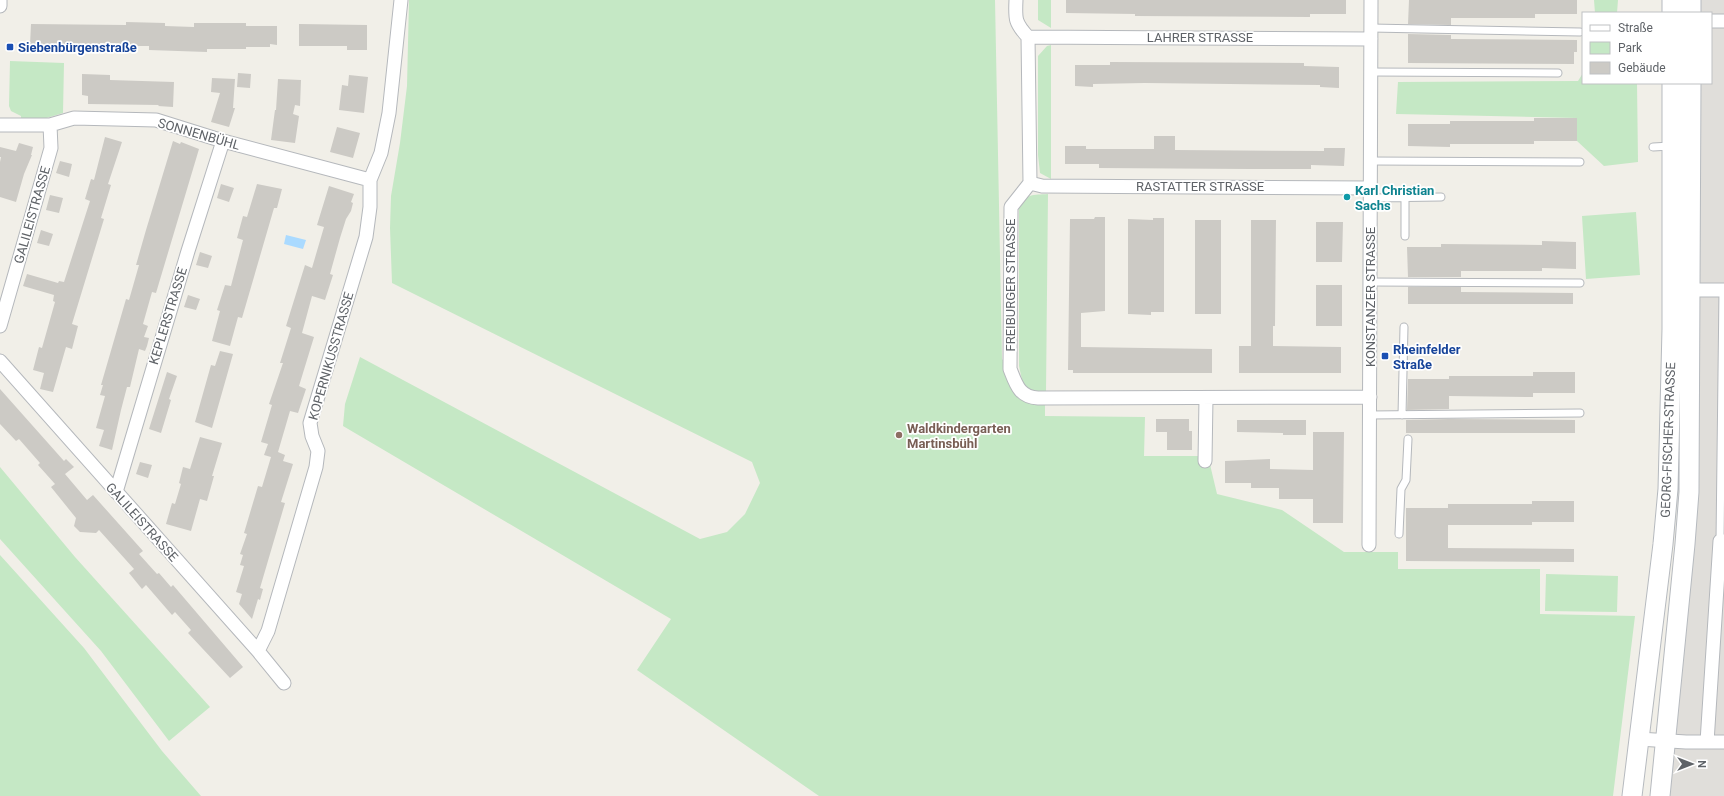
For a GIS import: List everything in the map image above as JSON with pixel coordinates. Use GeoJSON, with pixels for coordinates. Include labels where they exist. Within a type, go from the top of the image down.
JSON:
{"type":"FeatureCollection","features":[{"type":"Feature","properties":{"kind":"main road"},"geometry":{"type":"LineString","coordinates":[[1672,0],[1672,12]]}},
{"type":"Feature","properties":{"kind":"main road"},"geometry":{"type":"LineString","coordinates":[[1691,0],[1691,12]]}},
{"type":"Feature","properties":{"kind":"main road","name":"GEORG-FISCHER-STRASSE"},"geometry":{"type":"LineString","coordinates":[[1660,796],[1689,492],[1680,290],[1671,146],[1672,84]]}},
{"type":"Feature","properties":{"kind":"main road","name":"GEORG-FISCHER-STRASSE"},"geometry":{"type":"LineString","coordinates":[[1632,796],[1663,544],[1668,489],[1691,84]]}},
{"type":"Feature","properties":{"kind":"street"},"geometry":{"type":"LineString","coordinates":[[0,0],[0,6]]}},
{"type":"Feature","properties":{"kind":"street","name":"KOPERNIKUSSTRASSE"},"geometry":{"type":"LineString","coordinates":[[258,651],[268,631],[316,467],[318,451],[312,436],[310,423],[366,238],[370,207],[370,180],[381,153],[393,80],[400,0]]}},
{"type":"Feature","properties":{"kind":"street"},"geometry":{"type":"LineString","coordinates":[[1016,0],[1015,19],[1019,28],[1028,37],[1030,183]]}},
{"type":"Feature","properties":{"kind":"street","name":"KONSTANZER STRASSE"},"geometry":{"type":"LineString","coordinates":[[1369,545],[1372,0]]}},
{"type":"Feature","properties":{"kind":"street"},"geometry":{"type":"LineString","coordinates":[[1712,21],[1724,21]]}},
{"type":"Feature","properties":{"kind":"street","name":"LAHRER STRASSE"},"geometry":{"type":"LineString","coordinates":[[1028,37],[1371,33]]}},
{"type":"Feature","properties":{"kind":"street","name":"SONNENBÜHL"},"geometry":{"type":"LineString","coordinates":[[0,125],[50,125],[74,118],[156,120],[223,141],[370,180]]}},
{"type":"Feature","properties":{"kind":"street","name":"GALILEISTRASSE"},"geometry":{"type":"LineString","coordinates":[[0,326],[51,148],[50,125]]}},
{"type":"Feature","properties":{"kind":"street","name":"KEPLERSTRASSE"},"geometry":{"type":"LineString","coordinates":[[116,492],[188,251],[223,141]]}},
{"type":"Feature","properties":{"kind":"street","name":"RASTATTER STRASSE"},"geometry":{"type":"LineString","coordinates":[[1030,183],[1042,186],[1269,186],[1371,193]]}},
{"type":"Feature","properties":{"kind":"street","name":"FREIBURGER STRASSE"},"geometry":{"type":"LineString","coordinates":[[1030,183],[1011,208],[1010,369],[1017,387],[1029,398],[1206,398]]}},
{"type":"Feature","properties":{"kind":"street"},"geometry":{"type":"LineString","coordinates":[[1680,290],[1723,290]]}},
{"type":"Feature","properties":{"kind":"street","name":"GALILEISTRASSE"},"geometry":{"type":"LineString","coordinates":[[0,361],[258,651],[284,683]]}},
{"type":"Feature","properties":{"kind":"street"},"geometry":{"type":"LineString","coordinates":[[1205,461],[1206,398],[1370,397]]}},
{"type":"Feature","properties":{"kind":"street"},"geometry":{"type":"LineString","coordinates":[[1707,742],[1722,541]]}},
{"type":"Feature","properties":{"kind":"street"},"geometry":{"type":"LineString","coordinates":[[1639,739],[1724,742]]}},
{"type":"Feature","properties":{"kind":"lane"},"geometry":{"type":"LineString","coordinates":[[1371,33],[1580,32]]}},
{"type":"Feature","properties":{"kind":"lane"},"geometry":{"type":"LineString","coordinates":[[1371,72],[1558,73]]}},
{"type":"Feature","properties":{"kind":"lane"},"geometry":{"type":"LineString","coordinates":[[1653,147],[1671,146]]}},
{"type":"Feature","properties":{"kind":"lane"},"geometry":{"type":"LineString","coordinates":[[1371,161],[1580,162]]}},
{"type":"Feature","properties":{"kind":"lane"},"geometry":{"type":"LineString","coordinates":[[1371,193],[1405,197],[1441,197]]}},
{"type":"Feature","properties":{"kind":"lane"},"geometry":{"type":"LineString","coordinates":[[1405,197],[1405,236]]}},
{"type":"Feature","properties":{"kind":"lane"},"geometry":{"type":"LineString","coordinates":[[1370,282],[1580,283]]}},
{"type":"Feature","properties":{"kind":"lane"},"geometry":{"type":"LineString","coordinates":[[1722,541],[1723,290]]}},
{"type":"Feature","properties":{"kind":"lane"},"geometry":{"type":"LineString","coordinates":[[1402,415],[1404,327]]}},
{"type":"Feature","properties":{"kind":"lane"},"geometry":{"type":"LineString","coordinates":[[1370,415],[1580,413]]}},
{"type":"Feature","properties":{"kind":"lane"},"geometry":{"type":"LineString","coordinates":[[1400,534],[1401,489],[1406,480],[1408,439]]}},
{"type":"Feature","properties":{"kind":"shaded area"},"geometry":{"type":"Polygon","coordinates":[[[1691,0],[1724,0],[1724,796],[1660,796],[1685,544],[1691,84],[1712,84],[1712,12],[1691,12],[1691,0]]]}},
{"type":"Feature","properties":{"kind":"green space"},"geometry":{"type":"Polygon","coordinates":[[[409,0],[995,0],[1002,359],[1010,369],[1017,387],[1045,401],[1045,416],[1145,417],[1144,456],[1208,456],[1217,494],[1282,510],[1344,552],[1398,552],[1398,569],[1540,569],[1540,614],[1635,616],[1613,796],[819,796],[637,670],[671,619],[343,426],[345,404],[360,357],[700,539],[727,532],[745,514],[760,483],[752,462],[392,283],[390,228],[391,196],[400,143],[407,86],[409,0]]]}},
{"type":"Feature","properties":{"kind":"green space"},"geometry":{"type":"Polygon","coordinates":[[[1038,0],[1051,0],[1051,28],[1038,20],[1038,0]]]}},
{"type":"Feature","properties":{"kind":"green space"},"geometry":{"type":"Polygon","coordinates":[[[1594,0],[1618,0],[1617,12],[1595,12],[1594,0]]]}},
{"type":"Feature","properties":{"kind":"green space"},"geometry":{"type":"Polygon","coordinates":[[[1051,45],[1051,179],[1040,173],[1038,155],[1038,56],[1047,46],[1051,45]]]}},
{"type":"Feature","properties":{"kind":"green space"},"geometry":{"type":"Polygon","coordinates":[[[10,61],[64,63],[63,113],[40,120],[21,120],[21,116],[11,111],[9,106],[10,61]]]}},
{"type":"Feature","properties":{"kind":"green space"},"geometry":{"type":"Polygon","coordinates":[[[1582,75],[1582,84],[1637,84],[1638,162],[1604,166],[1577,141],[1577,118],[1396,114],[1398,82],[1578,81],[1582,75]]]}},
{"type":"Feature","properties":{"kind":"green space"},"geometry":{"type":"Polygon","coordinates":[[[1048,194],[1046,392],[1030,390],[1025,386],[1019,366],[1019,208],[1027,197],[1048,194]]]}},
{"type":"Feature","properties":{"kind":"green space"},"geometry":{"type":"Polygon","coordinates":[[[1636,212],[1640,275],[1586,279],[1582,216],[1636,212]]]}},
{"type":"Feature","properties":{"kind":"green space"},"geometry":{"type":"Polygon","coordinates":[[[0,467],[75,557],[210,707],[169,741],[101,651],[0,539],[0,467]]]}},
{"type":"Feature","properties":{"kind":"green space"},"geometry":{"type":"Polygon","coordinates":[[[0,555],[84,648],[162,751],[201,796],[0,796],[0,555]]]}},
{"type":"Feature","properties":{"kind":"green space"},"geometry":{"type":"Polygon","coordinates":[[[1546,574],[1618,576],[1617,612],[1545,611],[1546,574]]]}},
{"type":"Feature","properties":{"kind":"water"},"geometry":{"type":"Polygon","coordinates":[[[286,235],[306,240],[303,249],[284,244],[286,235]]]}},
{"type":"Feature","properties":{"kind":"building"},"geometry":{"type":"Polygon","coordinates":[[[1066,0],[1346,0],[1346,14],[1310,14],[1310,17],[1135,16],[1135,14],[1066,13],[1066,0]]]}},
{"type":"Feature","properties":{"kind":"building"},"geometry":{"type":"Polygon","coordinates":[[[1409,0],[1577,0],[1577,14],[1535,14],[1535,18],[1451,18],[1451,25],[1408,24],[1409,0]]]}},
{"type":"Feature","properties":{"kind":"building"},"geometry":{"type":"Polygon","coordinates":[[[126,22],[165,23],[165,26],[194,27],[194,23],[246,23],[246,26],[277,26],[277,45],[270,44],[270,47],[246,47],[246,49],[207,49],[207,52],[149,50],[149,46],[126,46],[126,44],[100,43],[100,48],[39,48],[39,45],[30,45],[31,24],[126,25],[126,22]]]}},
{"type":"Feature","properties":{"kind":"building"},"geometry":{"type":"Polygon","coordinates":[[[299,24],[367,25],[367,50],[347,50],[347,46],[299,46],[299,24]]]}},
{"type":"Feature","properties":{"kind":"building"},"geometry":{"type":"Polygon","coordinates":[[[1408,34],[1451,35],[1451,39],[1577,40],[1577,52],[1574,52],[1574,64],[1408,63],[1408,34]]]}},
{"type":"Feature","properties":{"kind":"building"},"geometry":{"type":"Polygon","coordinates":[[[1110,62],[1304,63],[1304,66],[1339,67],[1339,88],[1320,87],[1320,85],[1145,83],[1093,84],[1093,87],[1075,86],[1075,65],[1110,65],[1110,62]]]}},
{"type":"Feature","properties":{"kind":"building"},"geometry":{"type":"Polygon","coordinates":[[[238,73],[251,74],[250,88],[237,87],[238,73]]]}},
{"type":"Feature","properties":{"kind":"building"},"geometry":{"type":"Polygon","coordinates":[[[82,74],[110,75],[110,80],[174,82],[173,107],[158,106],[159,105],[88,104],[88,96],[82,95],[82,74]]]}},
{"type":"Feature","properties":{"kind":"building"},"geometry":{"type":"Polygon","coordinates":[[[349,75],[368,77],[364,113],[339,110],[342,85],[348,86],[349,75]]]}},
{"type":"Feature","properties":{"kind":"building"},"geometry":{"type":"Polygon","coordinates":[[[212,78],[235,79],[233,108],[235,108],[229,127],[211,122],[220,93],[211,92],[212,78]]]}},
{"type":"Feature","properties":{"kind":"building"},"geometry":{"type":"Polygon","coordinates":[[[278,79],[301,80],[300,106],[295,105],[293,114],[299,116],[295,143],[271,140],[276,110],[278,79]]]}},
{"type":"Feature","properties":{"kind":"building"},"geometry":{"type":"Polygon","coordinates":[[[1534,118],[1577,118],[1577,141],[1534,141],[1534,144],[1450,144],[1450,147],[1408,146],[1408,124],[1450,124],[1450,121],[1534,121],[1534,118]]]}},
{"type":"Feature","properties":{"kind":"building"},"geometry":{"type":"Polygon","coordinates":[[[337,127],[360,133],[353,158],[330,152],[337,127]]]}},
{"type":"Feature","properties":{"kind":"building"},"geometry":{"type":"Polygon","coordinates":[[[1154,136],[1175,136],[1175,150],[1324,151],[1324,148],[1345,148],[1344,166],[1311,165],[1311,169],[1099,168],[1099,164],[1065,164],[1065,146],[1086,146],[1086,149],[1154,149],[1154,136]]]}},
{"type":"Feature","properties":{"kind":"building"},"geometry":{"type":"Polygon","coordinates":[[[105,137],[122,142],[108,184],[111,185],[101,218],[104,219],[72,324],[78,326],[72,349],[66,347],[53,392],[40,389],[44,373],[33,370],[39,347],[42,348],[55,302],[53,301],[54,295],[23,286],[27,274],[58,283],[59,281],[64,282],[90,201],[85,199],[91,179],[94,180],[105,137]]]}},
{"type":"Feature","properties":{"kind":"building"},"geometry":{"type":"Polygon","coordinates":[[[173,141],[180,144],[181,142],[199,149],[156,293],[152,292],[143,324],[148,326],[144,337],[149,338],[147,346],[145,351],[139,349],[130,387],[127,387],[112,450],[99,446],[104,430],[96,428],[105,396],[100,395],[103,385],[101,385],[126,299],[129,300],[139,265],[136,265],[173,141]]]}},
{"type":"Feature","properties":{"kind":"building"},"geometry":{"type":"Polygon","coordinates":[[[19,143],[33,147],[32,155],[24,174],[16,202],[0,197],[0,147],[16,151],[19,143]]]}},
{"type":"Feature","properties":{"kind":"building"},"geometry":{"type":"Polygon","coordinates":[[[60,161],[72,164],[69,177],[56,173],[60,161]]]}},
{"type":"Feature","properties":{"kind":"building"},"geometry":{"type":"Polygon","coordinates":[[[221,184],[234,188],[229,202],[217,198],[221,184]]]}},
{"type":"Feature","properties":{"kind":"building"},"geometry":{"type":"Polygon","coordinates":[[[257,184],[282,189],[277,208],[274,208],[242,318],[238,317],[230,346],[212,341],[220,311],[217,310],[225,285],[231,286],[243,240],[237,238],[243,216],[247,217],[257,184]]]}},
{"type":"Feature","properties":{"kind":"building"},"geometry":{"type":"Polygon","coordinates":[[[329,186],[354,194],[351,202],[353,203],[340,238],[330,274],[333,275],[325,300],[312,296],[302,333],[314,337],[299,386],[306,389],[298,413],[290,411],[278,452],[285,455],[283,461],[293,464],[281,502],[285,503],[260,588],[263,589],[260,600],[258,599],[252,619],[239,604],[242,594],[236,592],[244,566],[240,565],[243,555],[240,554],[247,534],[244,533],[258,486],[262,487],[271,457],[264,455],[268,444],[261,442],[272,405],[269,404],[283,363],[280,363],[291,328],[286,326],[305,265],[312,268],[324,227],[317,225],[329,186]]]}},
{"type":"Feature","properties":{"kind":"building"},"geometry":{"type":"Polygon","coordinates":[[[50,195],[63,198],[59,213],[46,210],[50,195]]]}},
{"type":"Feature","properties":{"kind":"building"},"geometry":{"type":"Polygon","coordinates":[[[1095,217],[1105,217],[1105,311],[1081,313],[1081,347],[1212,349],[1212,373],[1073,373],[1073,370],[1068,370],[1070,219],[1094,219],[1095,217]]]}},
{"type":"Feature","properties":{"kind":"building"},"geometry":{"type":"Polygon","coordinates":[[[1153,218],[1164,218],[1164,312],[1151,312],[1151,315],[1128,314],[1128,219],[1153,220],[1153,218]]]}},
{"type":"Feature","properties":{"kind":"building"},"geometry":{"type":"Polygon","coordinates":[[[1195,220],[1221,220],[1221,314],[1195,314],[1195,220]]]}},
{"type":"Feature","properties":{"kind":"building"},"geometry":{"type":"Polygon","coordinates":[[[1251,220],[1276,220],[1275,326],[1273,326],[1273,346],[1341,347],[1341,373],[1239,373],[1239,346],[1251,346],[1251,220]]]}},
{"type":"Feature","properties":{"kind":"building"},"geometry":{"type":"Polygon","coordinates":[[[1316,222],[1343,222],[1342,262],[1316,262],[1316,222]]]}},
{"type":"Feature","properties":{"kind":"building"},"geometry":{"type":"Polygon","coordinates":[[[41,230],[53,234],[49,246],[37,243],[41,230]]]}},
{"type":"Feature","properties":{"kind":"building"},"geometry":{"type":"Polygon","coordinates":[[[1542,241],[1576,242],[1576,269],[1542,268],[1542,271],[1461,271],[1461,277],[1408,277],[1407,247],[1441,247],[1441,244],[1542,245],[1542,241]]]}},
{"type":"Feature","properties":{"kind":"building"},"geometry":{"type":"Polygon","coordinates":[[[200,252],[212,256],[208,268],[196,265],[200,252]]]}},
{"type":"Feature","properties":{"kind":"building"},"geometry":{"type":"Polygon","coordinates":[[[1316,285],[1342,285],[1342,326],[1316,326],[1316,285]]]}},
{"type":"Feature","properties":{"kind":"building"},"geometry":{"type":"Polygon","coordinates":[[[1408,287],[1461,287],[1461,292],[1573,293],[1573,304],[1408,304],[1408,287]]]}},
{"type":"Feature","properties":{"kind":"building"},"geometry":{"type":"Polygon","coordinates":[[[188,295],[200,299],[196,310],[184,307],[188,295]]]}},
{"type":"Feature","properties":{"kind":"building"},"geometry":{"type":"Polygon","coordinates":[[[220,351],[233,354],[212,428],[195,422],[211,365],[215,366],[220,351]]]}},
{"type":"Feature","properties":{"kind":"building"},"geometry":{"type":"Polygon","coordinates":[[[167,372],[177,376],[169,399],[171,400],[161,433],[149,429],[167,372]]]}},
{"type":"Feature","properties":{"kind":"building"},"geometry":{"type":"Polygon","coordinates":[[[1533,372],[1575,372],[1575,393],[1533,393],[1533,397],[1449,396],[1449,409],[1407,410],[1408,379],[1449,379],[1449,376],[1533,376],[1533,372]]]}},
{"type":"Feature","properties":{"kind":"building"},"geometry":{"type":"Polygon","coordinates":[[[0,389],[64,461],[66,459],[74,467],[65,474],[87,500],[93,495],[143,551],[139,554],[171,587],[173,585],[243,667],[230,678],[188,633],[191,630],[175,612],[172,615],[146,585],[142,589],[129,573],[134,569],[99,530],[96,533],[80,532],[74,526],[76,518],[51,487],[55,484],[38,465],[40,463],[19,439],[16,441],[0,424],[0,389]]]}},
{"type":"Feature","properties":{"kind":"building"},"geometry":{"type":"Polygon","coordinates":[[[1156,419],[1189,419],[1189,431],[1192,431],[1192,450],[1167,450],[1167,432],[1156,432],[1156,419]]]}},
{"type":"Feature","properties":{"kind":"building"},"geometry":{"type":"Polygon","coordinates":[[[1237,420],[1306,420],[1306,435],[1237,432],[1237,420]]]}},
{"type":"Feature","properties":{"kind":"building"},"geometry":{"type":"Polygon","coordinates":[[[1406,420],[1575,420],[1575,433],[1406,433],[1406,420]]]}},
{"type":"Feature","properties":{"kind":"building"},"geometry":{"type":"Polygon","coordinates":[[[1313,432],[1344,432],[1343,523],[1313,523],[1313,499],[1279,499],[1279,488],[1251,488],[1251,483],[1225,483],[1225,461],[1270,459],[1270,469],[1313,470],[1313,432]]]}},
{"type":"Feature","properties":{"kind":"building"},"geometry":{"type":"Polygon","coordinates":[[[200,437],[222,443],[212,476],[214,476],[207,501],[200,499],[191,531],[166,524],[172,503],[175,504],[181,484],[179,483],[183,467],[190,469],[200,437]]]}},
{"type":"Feature","properties":{"kind":"building"},"geometry":{"type":"Polygon","coordinates":[[[140,462],[152,465],[148,478],[136,474],[140,462]]]}},
{"type":"Feature","properties":{"kind":"building"},"geometry":{"type":"Polygon","coordinates":[[[1532,501],[1574,501],[1574,522],[1532,522],[1532,525],[1448,525],[1448,548],[1574,549],[1574,562],[1406,561],[1406,508],[1448,508],[1448,504],[1532,504],[1532,501]]]}},
{"type":"Feature","properties":{"kind":"place","name":"Siebenbürgenstraße"},"geometry":{"type":"Point","coordinates":[10,47]}},
{"type":"Feature","properties":{"kind":"place","name":"Karl Christian Sachs"},"geometry":{"type":"Point","coordinates":[1347,197]}},
{"type":"Feature","properties":{"kind":"place","name":"Rheinfelder Straße"},"geometry":{"type":"Point","coordinates":[1385,356]}},
{"type":"Feature","properties":{"kind":"place","name":"Waldkindergarten Martinsbühl"},"geometry":{"type":"Point","coordinates":[899,435]}}]}
